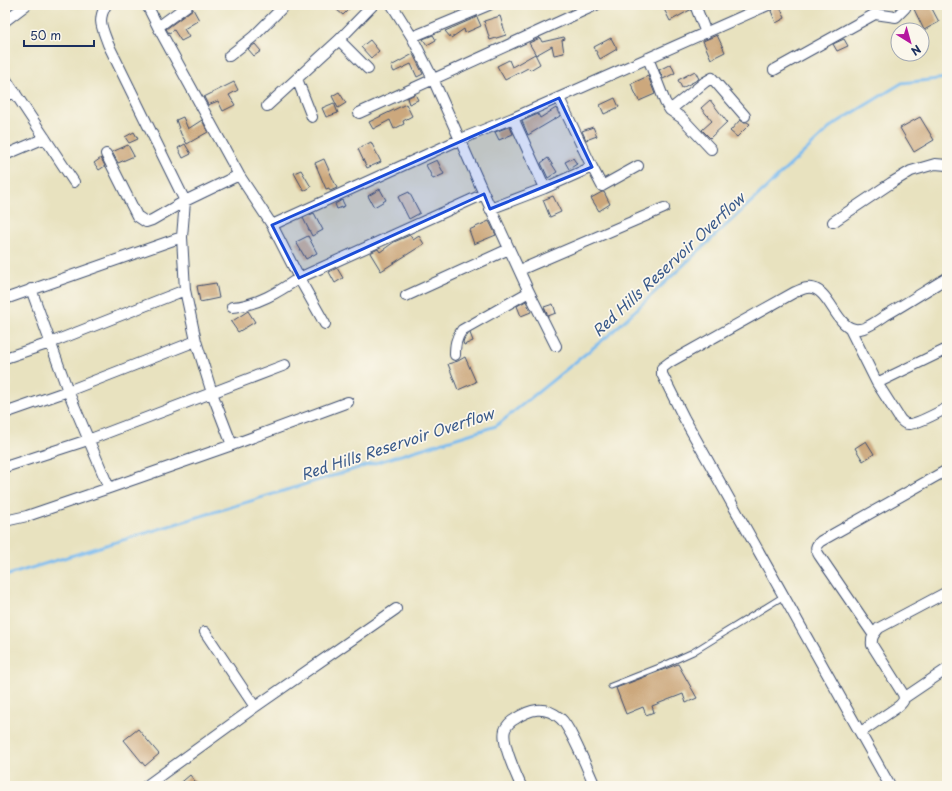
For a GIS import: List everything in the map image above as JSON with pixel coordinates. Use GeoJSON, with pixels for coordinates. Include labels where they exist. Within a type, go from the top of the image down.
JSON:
{"type":"FeatureCollection","features":[{"type":"Feature","properties":{"kind":"street"},"geometry":{"type":"LineString","coordinates":[[5,21],[26,5]]}},
{"type":"Feature","properties":{"kind":"street"},"geometry":{"type":"LineString","coordinates":[[106,5],[101,15],[102,26],[108,44],[186,201],[182,237],[185,290],[196,341],[212,393],[232,445]]}},
{"type":"Feature","properties":{"kind":"street"},"geometry":{"type":"LineString","coordinates":[[147,5],[238,175],[272,225],[299,278],[325,324]]}},
{"type":"Feature","properties":{"kind":"street"},"geometry":{"type":"LineString","coordinates":[[158,27],[188,5]]}},
{"type":"Feature","properties":{"kind":"street"},"geometry":{"type":"LineString","coordinates":[[229,56],[253,37],[285,5]]}},
{"type":"Feature","properties":{"kind":"street"},"geometry":{"type":"LineString","coordinates":[[392,5],[412,37],[433,79],[461,139],[490,209],[556,346]]}},
{"type":"Feature","properties":{"kind":"street"},"geometry":{"type":"LineString","coordinates":[[412,37],[489,5]]}},
{"type":"Feature","properties":{"kind":"street"},"geometry":{"type":"LineString","coordinates":[[359,113],[596,5]]}},
{"type":"Feature","properties":{"kind":"street"},"geometry":{"type":"LineString","coordinates":[[695,5],[706,33]]}},
{"type":"Feature","properties":{"kind":"street"},"geometry":{"type":"LineString","coordinates":[[272,225],[461,139],[559,98],[768,5]]}},
{"type":"Feature","properties":{"kind":"street"},"geometry":{"type":"LineString","coordinates":[[774,70],[875,14],[896,18],[905,8],[903,5]]}},
{"type":"Feature","properties":{"kind":"street"},"geometry":{"type":"LineString","coordinates":[[267,106],[339,40],[367,7]]}},
{"type":"Feature","properties":{"kind":"street"},"geometry":{"type":"LineString","coordinates":[[339,40],[368,69]]}},
{"type":"Feature","properties":{"kind":"street"},"geometry":{"type":"LineString","coordinates":[[648,58],[665,102],[670,110],[682,118],[711,150]]}},
{"type":"Feature","properties":{"kind":"street"},"geometry":{"type":"LineString","coordinates":[[5,78],[74,182]]}},
{"type":"Feature","properties":{"kind":"street"},"geometry":{"type":"LineString","coordinates":[[670,110],[712,78],[745,116]]}},
{"type":"Feature","properties":{"kind":"street"},"geometry":{"type":"LineString","coordinates":[[297,79],[312,117]]}},
{"type":"Feature","properties":{"kind":"street"},"geometry":{"type":"LineString","coordinates":[[5,96],[14,92]]}},
{"type":"Feature","properties":{"kind":"street"},"geometry":{"type":"LineString","coordinates":[[559,98],[602,186],[638,166]]}},
{"type":"Feature","properties":{"kind":"street"},"geometry":{"type":"LineString","coordinates":[[513,118],[545,188]]}},
{"type":"Feature","properties":{"kind":"street"},"geometry":{"type":"LineString","coordinates":[[5,155],[45,138]]}},
{"type":"Feature","properties":{"kind":"street"},"geometry":{"type":"LineString","coordinates":[[106,154],[137,216],[146,222],[238,175]]}},
{"type":"Feature","properties":{"kind":"street"},"geometry":{"type":"LineString","coordinates":[[833,222],[911,171],[935,164],[947,165]]}},
{"type":"Feature","properties":{"kind":"street"},"geometry":{"type":"LineString","coordinates":[[490,209],[545,188],[592,167]]}},
{"type":"Feature","properties":{"kind":"street"},"geometry":{"type":"LineString","coordinates":[[232,307],[242,306],[268,296],[285,288],[299,278],[484,194]]}},
{"type":"Feature","properties":{"kind":"street"},"geometry":{"type":"LineString","coordinates":[[520,270],[664,208]]}},
{"type":"Feature","properties":{"kind":"street"},"geometry":{"type":"LineString","coordinates":[[5,299],[182,237]]}},
{"type":"Feature","properties":{"kind":"street"},"geometry":{"type":"LineString","coordinates":[[406,296],[509,249]]}},
{"type":"Feature","properties":{"kind":"street"},"geometry":{"type":"LineString","coordinates":[[850,329],[860,330],[947,278]]}},
{"type":"Feature","properties":{"kind":"street"},"geometry":{"type":"LineString","coordinates":[[890,786],[684,418],[662,374],[662,368],[670,362],[795,292],[807,288],[816,288],[826,298],[845,325],[850,329],[877,383],[904,423],[915,423],[946,410]]}},
{"type":"Feature","properties":{"kind":"street"},"geometry":{"type":"LineString","coordinates":[[31,289],[68,391],[109,488]]}},
{"type":"Feature","properties":{"kind":"street"},"geometry":{"type":"LineString","coordinates":[[5,358],[50,343],[185,290]]}},
{"type":"Feature","properties":{"kind":"street"},"geometry":{"type":"LineString","coordinates":[[456,355],[456,341],[462,330],[529,292]]}},
{"type":"Feature","properties":{"kind":"street"},"geometry":{"type":"LineString","coordinates":[[5,412],[68,391],[196,341]]}},
{"type":"Feature","properties":{"kind":"street"},"geometry":{"type":"LineString","coordinates":[[877,383],[947,349]]}},
{"type":"Feature","properties":{"kind":"street"},"geometry":{"type":"LineString","coordinates":[[5,468],[88,440],[285,365]]}},
{"type":"Feature","properties":{"kind":"street"},"geometry":{"type":"LineString","coordinates":[[5,521],[27,516],[109,488],[348,402]]}},
{"type":"Feature","properties":{"kind":"street"},"geometry":{"type":"LineString","coordinates":[[873,634],[819,555],[816,548],[817,544],[947,470]]}},
{"type":"Feature","properties":{"kind":"street"},"geometry":{"type":"LineString","coordinates":[[904,698],[904,694],[872,645],[871,639],[873,634],[879,628],[947,592]]}},
{"type":"Feature","properties":{"kind":"street"},"geometry":{"type":"LineString","coordinates":[[146,786],[255,707],[396,609]]}},
{"type":"Feature","properties":{"kind":"street"},"geometry":{"type":"LineString","coordinates":[[205,632],[255,707]]}},
{"type":"Feature","properties":{"kind":"street"},"geometry":{"type":"LineString","coordinates":[[861,732],[899,706],[903,702],[904,698],[947,669]]}},
{"type":"Feature","properties":{"kind":"street"},"geometry":{"type":"LineString","coordinates":[[521,786],[504,744],[505,730],[512,721],[525,712],[536,710],[547,711],[560,718],[569,729],[595,786]]}},
{"type":"Feature","properties":{"kind":"lane"},"geometry":{"type":"LineString","coordinates":[[611,686],[662,666],[692,652],[784,596]]}},
{"type":"Feature","properties":{"kind":"highlighted area"},"geometry":{"type":"Polygon","coordinates":[[[559,98],[592,167],[490,209],[484,194],[299,278],[272,225],[559,98]]]}},
{"type":"Feature","properties":{"kind":"building"},"geometry":{"type":"Polygon","coordinates":[[[331,5],[353,5],[343,15],[331,5]]]}},
{"type":"Feature","properties":{"kind":"building"},"geometry":{"type":"Polygon","coordinates":[[[672,5],[689,5],[690,10],[670,21],[664,9],[672,5]]]}},
{"type":"Feature","properties":{"kind":"building"},"geometry":{"type":"Polygon","coordinates":[[[779,5],[785,18],[776,23],[771,11],[774,7],[779,5]]]}},
{"type":"Feature","properties":{"kind":"building"},"geometry":{"type":"Polygon","coordinates":[[[912,5],[930,5],[939,22],[930,27],[930,22],[920,22],[912,5]]]}},
{"type":"Feature","properties":{"kind":"building"},"geometry":{"type":"Polygon","coordinates":[[[193,9],[199,20],[184,29],[189,37],[181,41],[174,30],[169,33],[166,29],[193,9]]]}},
{"type":"Feature","properties":{"kind":"building"},"geometry":{"type":"Polygon","coordinates":[[[500,16],[506,35],[490,40],[484,21],[500,16]]]}},
{"type":"Feature","properties":{"kind":"building"},"geometry":{"type":"Polygon","coordinates":[[[477,17],[481,26],[465,33],[464,29],[451,38],[445,31],[477,17]]]}},
{"type":"Feature","properties":{"kind":"building"},"geometry":{"type":"Polygon","coordinates":[[[433,35],[436,40],[427,45],[423,39],[433,35]]]}},
{"type":"Feature","properties":{"kind":"building"},"geometry":{"type":"Polygon","coordinates":[[[717,35],[725,52],[711,59],[703,41],[717,35]]]}},
{"type":"Feature","properties":{"kind":"building"},"geometry":{"type":"Polygon","coordinates":[[[564,37],[565,39],[562,40],[564,53],[554,55],[552,46],[536,55],[529,43],[540,38],[542,42],[564,37]]]}},
{"type":"Feature","properties":{"kind":"building"},"geometry":{"type":"Polygon","coordinates":[[[611,38],[617,49],[600,59],[594,47],[611,38]]]}},
{"type":"Feature","properties":{"kind":"building"},"geometry":{"type":"Polygon","coordinates":[[[844,39],[848,46],[837,51],[833,44],[844,39]]]}},
{"type":"Feature","properties":{"kind":"building"},"geometry":{"type":"Polygon","coordinates":[[[370,40],[379,51],[371,58],[361,47],[370,40]]]}},
{"type":"Feature","properties":{"kind":"building"},"geometry":{"type":"Polygon","coordinates":[[[255,44],[261,51],[254,56],[248,49],[255,44]]]}},
{"type":"Feature","properties":{"kind":"building"},"geometry":{"type":"Polygon","coordinates":[[[413,54],[423,74],[417,77],[411,64],[394,72],[391,66],[413,54]]]}},
{"type":"Feature","properties":{"kind":"building"},"geometry":{"type":"Polygon","coordinates":[[[535,54],[540,64],[530,70],[528,68],[505,80],[497,66],[509,60],[512,67],[535,54]]]}},
{"type":"Feature","properties":{"kind":"building"},"geometry":{"type":"Polygon","coordinates":[[[671,64],[675,73],[663,79],[659,70],[671,64]]]}},
{"type":"Feature","properties":{"kind":"building"},"geometry":{"type":"Polygon","coordinates":[[[695,71],[699,79],[682,88],[678,80],[695,71]]]}},
{"type":"Feature","properties":{"kind":"building"},"geometry":{"type":"Polygon","coordinates":[[[648,76],[655,94],[639,101],[631,84],[648,76]]]}},
{"type":"Feature","properties":{"kind":"building"},"geometry":{"type":"Polygon","coordinates":[[[234,82],[238,90],[229,95],[235,105],[223,111],[218,101],[208,105],[204,97],[234,82]]]}},
{"type":"Feature","properties":{"kind":"building"},"geometry":{"type":"Polygon","coordinates":[[[339,92],[346,103],[338,108],[332,96],[339,92]]]}},
{"type":"Feature","properties":{"kind":"building"},"geometry":{"type":"Polygon","coordinates":[[[415,94],[418,100],[409,104],[407,98],[415,94]]]}},
{"type":"Feature","properties":{"kind":"building"},"geometry":{"type":"Polygon","coordinates":[[[615,98],[619,107],[604,114],[600,105],[615,98]]]}},
{"type":"Feature","properties":{"kind":"building"},"geometry":{"type":"Polygon","coordinates":[[[710,100],[727,122],[710,138],[702,130],[712,121],[701,108],[710,100]]]}},
{"type":"Feature","properties":{"kind":"building"},"geometry":{"type":"Polygon","coordinates":[[[334,103],[338,113],[326,117],[322,108],[334,103]]]}},
{"type":"Feature","properties":{"kind":"building"},"geometry":{"type":"Polygon","coordinates":[[[406,104],[412,116],[403,121],[404,124],[394,129],[390,120],[373,129],[369,122],[406,104]]]}},
{"type":"Feature","properties":{"kind":"building"},"geometry":{"type":"Polygon","coordinates":[[[556,108],[560,116],[528,135],[522,121],[538,114],[540,118],[556,108]]]}},
{"type":"Feature","properties":{"kind":"building"},"geometry":{"type":"Polygon","coordinates":[[[183,117],[188,129],[202,120],[208,132],[187,144],[181,134],[176,120],[183,117]]]}},
{"type":"Feature","properties":{"kind":"building"},"geometry":{"type":"Polygon","coordinates":[[[920,117],[934,140],[914,152],[900,128],[920,117]]]}},
{"type":"Feature","properties":{"kind":"building"},"geometry":{"type":"Polygon","coordinates":[[[740,120],[750,124],[737,137],[730,131],[740,120]]]}},
{"type":"Feature","properties":{"kind":"building"},"geometry":{"type":"Polygon","coordinates":[[[510,127],[513,134],[499,140],[495,132],[510,127]]]}},
{"type":"Feature","properties":{"kind":"building"},"geometry":{"type":"Polygon","coordinates":[[[593,127],[597,136],[586,140],[582,131],[593,127]]]}},
{"type":"Feature","properties":{"kind":"building"},"geometry":{"type":"Polygon","coordinates":[[[134,132],[138,139],[129,143],[125,137],[134,132]]]}},
{"type":"Feature","properties":{"kind":"building"},"geometry":{"type":"Polygon","coordinates":[[[371,142],[381,162],[367,168],[358,149],[371,142]]]}},
{"type":"Feature","properties":{"kind":"building"},"geometry":{"type":"Polygon","coordinates":[[[185,144],[191,154],[183,158],[178,148],[185,144]]]}},
{"type":"Feature","properties":{"kind":"building"},"geometry":{"type":"Polygon","coordinates":[[[128,145],[134,156],[118,163],[112,152],[128,145]]]}},
{"type":"Feature","properties":{"kind":"building"},"geometry":{"type":"Polygon","coordinates":[[[101,158],[105,166],[99,170],[94,163],[101,158]]]}},
{"type":"Feature","properties":{"kind":"building"},"geometry":{"type":"Polygon","coordinates":[[[548,158],[557,172],[548,178],[541,163],[548,158]]]}},
{"type":"Feature","properties":{"kind":"building"},"geometry":{"type":"Polygon","coordinates":[[[573,158],[577,164],[569,169],[565,162],[573,158]]]}},
{"type":"Feature","properties":{"kind":"building"},"geometry":{"type":"Polygon","coordinates":[[[324,159],[337,188],[330,191],[329,188],[326,189],[315,163],[324,159]]]}},
{"type":"Feature","properties":{"kind":"building"},"geometry":{"type":"Polygon","coordinates":[[[437,160],[444,174],[433,179],[426,165],[437,160]]]}},
{"type":"Feature","properties":{"kind":"building"},"geometry":{"type":"Polygon","coordinates":[[[301,170],[311,187],[304,191],[294,173],[301,170]]]}},
{"type":"Feature","properties":{"kind":"building"},"geometry":{"type":"Polygon","coordinates":[[[380,189],[386,200],[374,207],[368,196],[380,189]]]}},
{"type":"Feature","properties":{"kind":"building"},"geometry":{"type":"Polygon","coordinates":[[[409,192],[420,213],[409,219],[398,197],[409,192]]]}},
{"type":"Feature","properties":{"kind":"building"},"geometry":{"type":"Polygon","coordinates":[[[604,192],[610,204],[599,211],[591,198],[604,192]]]}},
{"type":"Feature","properties":{"kind":"building"},"geometry":{"type":"Polygon","coordinates":[[[553,196],[561,212],[550,217],[543,200],[553,196]]]}},
{"type":"Feature","properties":{"kind":"building"},"geometry":{"type":"Polygon","coordinates":[[[342,200],[345,206],[337,209],[335,204],[342,200]]]}},
{"type":"Feature","properties":{"kind":"building"},"geometry":{"type":"Polygon","coordinates":[[[314,213],[323,230],[312,236],[303,218],[314,213]]]}},
{"type":"Feature","properties":{"kind":"building"},"geometry":{"type":"Polygon","coordinates":[[[489,221],[496,235],[474,244],[469,230],[489,221]]]}},
{"type":"Feature","properties":{"kind":"building"},"geometry":{"type":"Polygon","coordinates":[[[410,235],[413,240],[419,236],[424,244],[381,271],[370,253],[378,249],[380,252],[394,242],[410,235]]]}},
{"type":"Feature","properties":{"kind":"building"},"geometry":{"type":"Polygon","coordinates":[[[308,236],[317,253],[306,259],[296,242],[308,236]]]}},
{"type":"Feature","properties":{"kind":"building"},"geometry":{"type":"Polygon","coordinates":[[[337,268],[343,278],[335,283],[329,272],[337,268]]]}},
{"type":"Feature","properties":{"kind":"building"},"geometry":{"type":"Polygon","coordinates":[[[216,283],[219,298],[200,302],[197,286],[216,283]]]}},
{"type":"Feature","properties":{"kind":"building"},"geometry":{"type":"Polygon","coordinates":[[[526,301],[531,312],[521,316],[517,306],[526,301]]]}},
{"type":"Feature","properties":{"kind":"building"},"geometry":{"type":"Polygon","coordinates":[[[553,304],[556,313],[548,316],[544,307],[553,304]]]}},
{"type":"Feature","properties":{"kind":"building"},"geometry":{"type":"Polygon","coordinates":[[[248,311],[255,322],[238,332],[231,322],[248,311]]]}},
{"type":"Feature","properties":{"kind":"building"},"geometry":{"type":"Polygon","coordinates":[[[470,333],[473,341],[464,345],[464,339],[470,333]]]}},
{"type":"Feature","properties":{"kind":"building"},"geometry":{"type":"Polygon","coordinates":[[[465,357],[476,382],[458,390],[448,364],[465,357]]]}},
{"type":"Feature","properties":{"kind":"building"},"geometry":{"type":"Polygon","coordinates":[[[866,441],[874,454],[863,461],[855,448],[866,441]]]}},
{"type":"Feature","properties":{"kind":"building"},"geometry":{"type":"Polygon","coordinates":[[[678,664],[697,698],[686,703],[683,694],[652,706],[654,712],[646,715],[643,707],[626,714],[616,688],[678,664]]]}},
{"type":"Feature","properties":{"kind":"building"},"geometry":{"type":"Polygon","coordinates":[[[138,729],[159,754],[145,766],[124,740],[138,729]]]}},
{"type":"Feature","properties":{"kind":"building"},"geometry":{"type":"Polygon","coordinates":[[[190,775],[199,786],[177,786],[190,775]]]}},
{"type":"Feature","properties":{"kind":"waterway","name":"Red Hills Reservoir Overflow"},"geometry":{"type":"LineString","coordinates":[[5,576],[496,426],[609,335],[833,125],[902,83],[947,78]]}}]}
